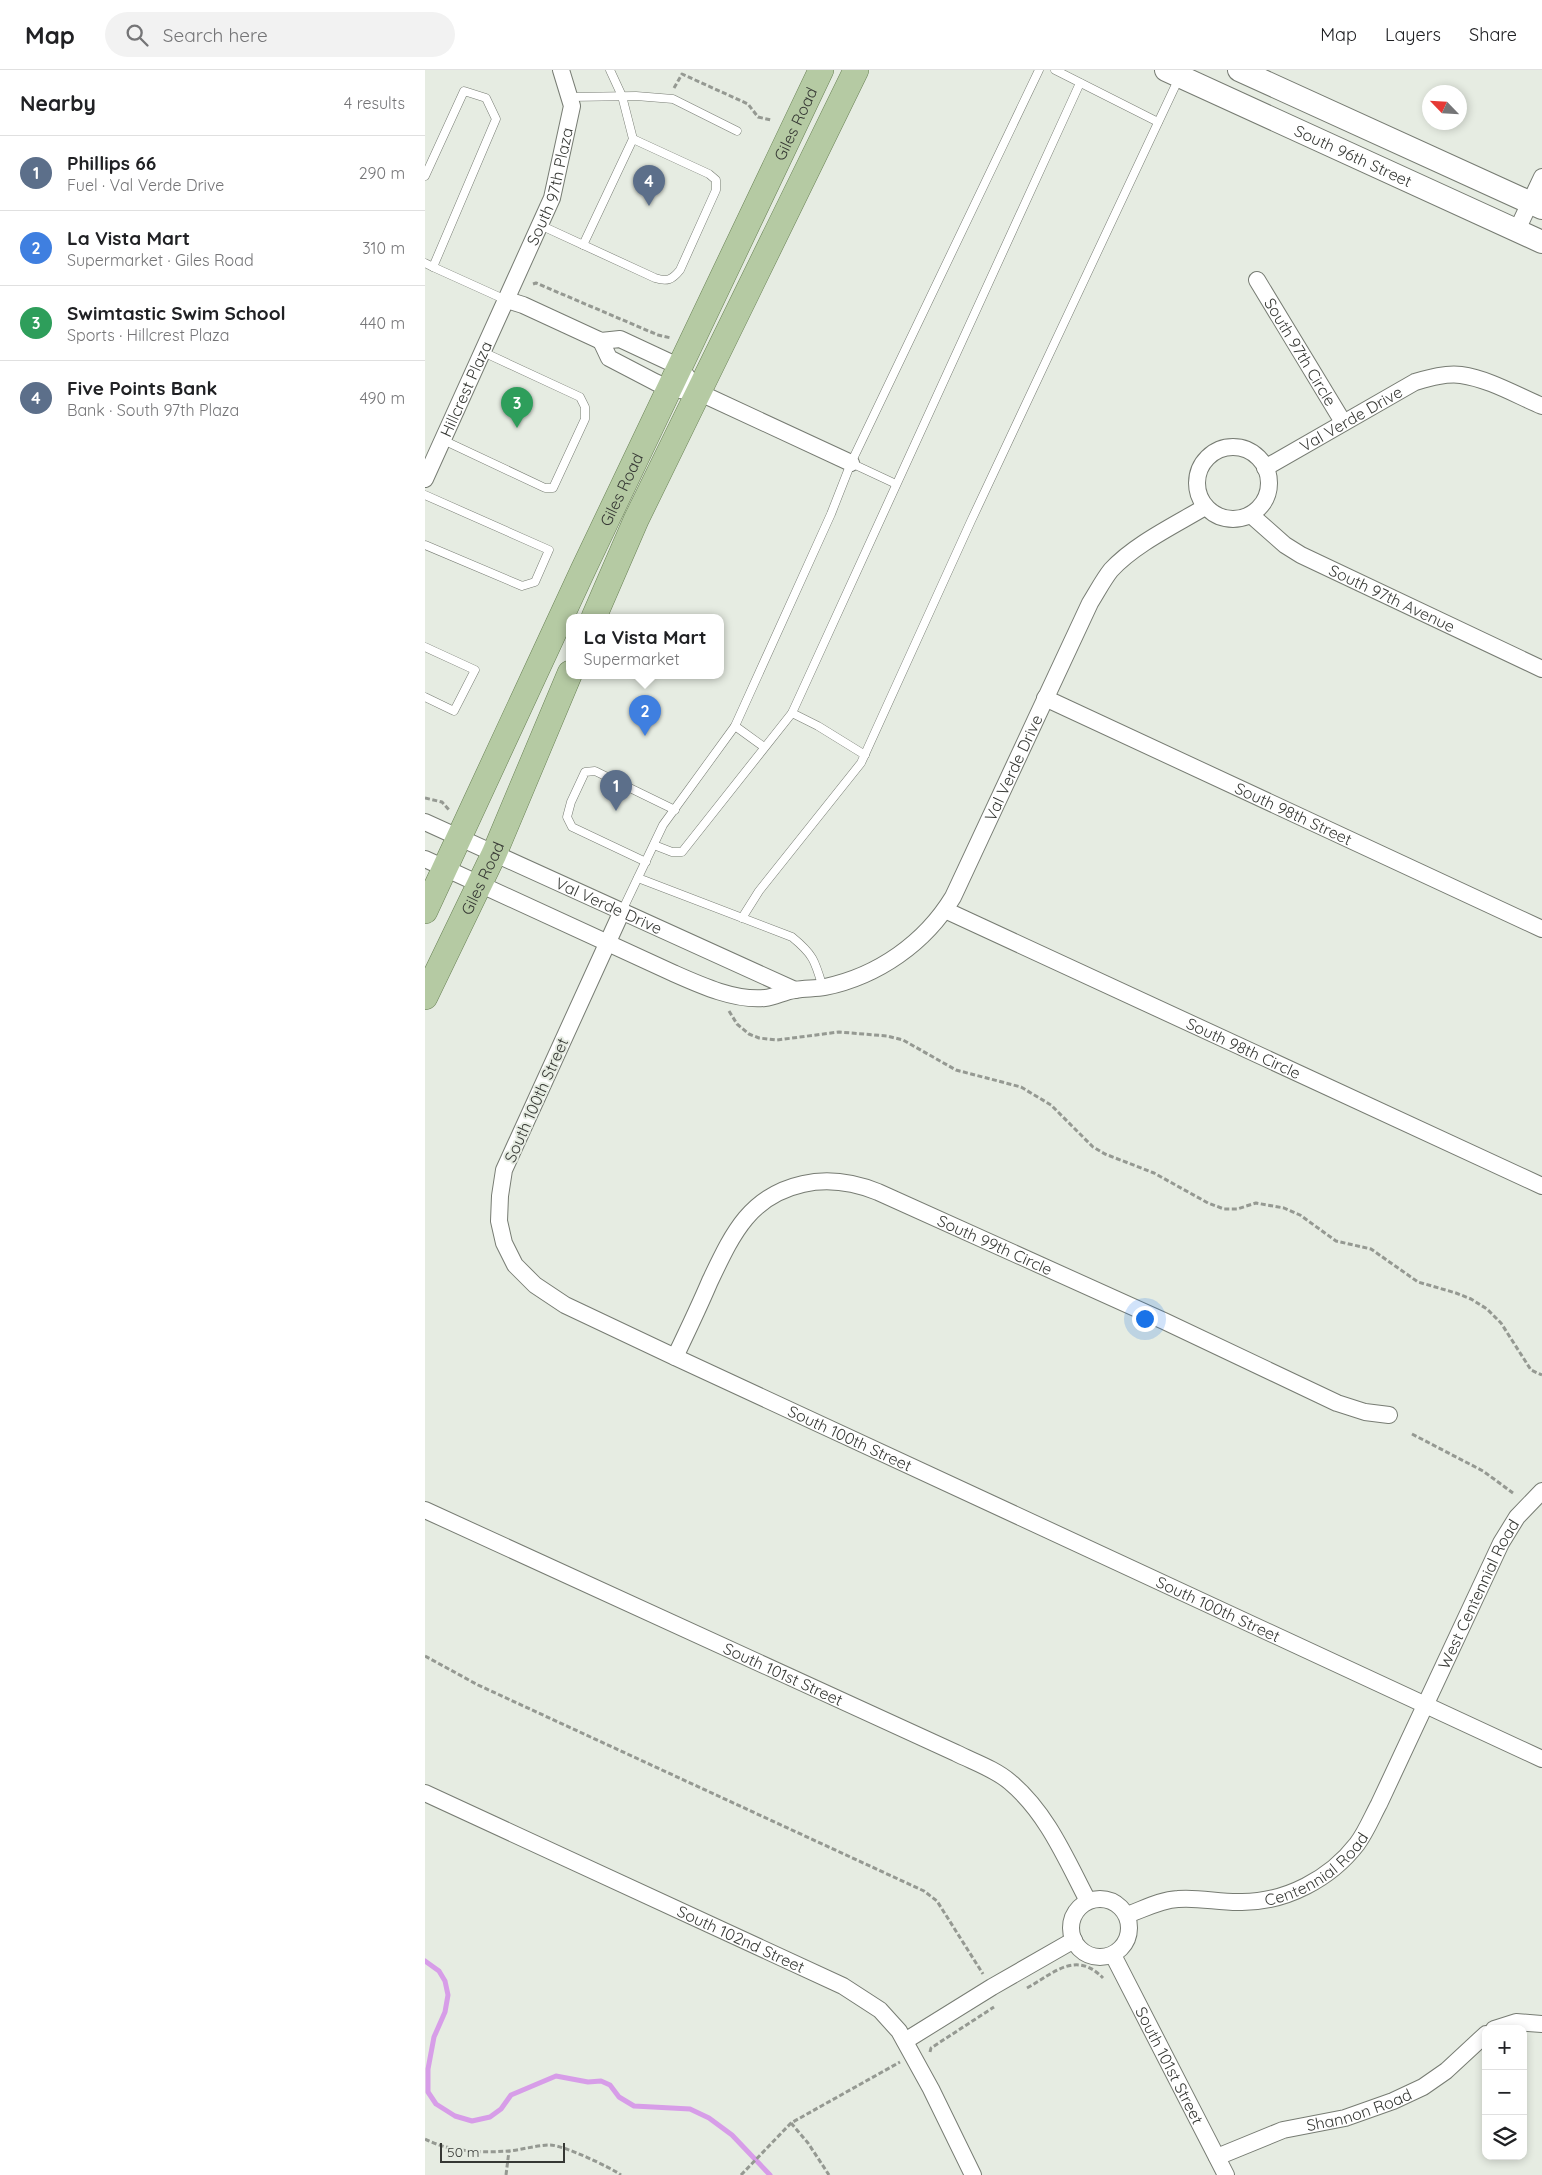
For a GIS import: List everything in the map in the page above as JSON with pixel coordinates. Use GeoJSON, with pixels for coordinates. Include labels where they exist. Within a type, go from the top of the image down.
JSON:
{"type":"FeatureCollection","features":[{"type":"Feature","properties":{"kind":"main road","name":"Giles Road"},"geometry":{"type":"LineString","coordinates":[[425,911],[435,864],[460,838],[583,570],[821,70]]}},
{"type":"Feature","properties":{"kind":"main road","name":"Giles Road"},"geometry":{"type":"LineString","coordinates":[[595,614],[636,520],[856,70]]}},
{"type":"Feature","properties":{"kind":"main road","name":"South 96th Street"},"geometry":{"type":"LineString","coordinates":[[1239,70],[1536,205]]}},
{"type":"Feature","properties":{"kind":"main road","name":"South 96th Street"},"geometry":{"type":"LineString","coordinates":[[1173,73],[1542,242]]}},
{"type":"Feature","properties":{"kind":"main road","name":"Giles Road"},"geometry":{"type":"LineString","coordinates":[[425,997],[494,854],[567,679]]}},
{"type":"Feature","properties":{"kind":"street","name":"South 97th Plaza"},"geometry":{"type":"LineString","coordinates":[[507,300],[552,198],[572,106],[561,70]]}},
{"type":"Feature","properties":{"kind":"street"},"geometry":{"type":"LineString","coordinates":[[1517,230],[1536,205],[1542,177]]}},
{"type":"Feature","properties":{"kind":"street","name":"South 97th Circle"},"geometry":{"type":"LineString","coordinates":[[1257,280],[1343,422]]}},
{"type":"Feature","properties":{"kind":"street"},"geometry":{"type":"LineString","coordinates":[[507,300],[523,305],[601,341],[620,339],[680,367],[698,392]]}},
{"type":"Feature","properties":{"kind":"street","name":"Hillcrest Plaza"},"geometry":{"type":"LineString","coordinates":[[425,479],[507,300]]}},
{"type":"Feature","properties":{"kind":"street"},"geometry":{"type":"LineString","coordinates":[[601,341],[609,358],[669,389],[698,392],[851,463]]}},
{"type":"Feature","properties":{"kind":"street","name":"Val Verde Drive"},"geometry":{"type":"LineString","coordinates":[[1265,468],[1415,382],[1438,376],[1461,375],[1490,383],[1542,406]]}},
{"type":"Feature","properties":{"kind":"street"},"geometry":{"type":"LineString","coordinates":[[1237,448],[1249,451],[1258,458],[1265,468],[1269,478],[1267,496],[1261,506],[1251,514],[1235,519],[1223,518],[1205,507],[1197,488],[1198,477],[1206,459],[1216,452],[1237,448]]}},
{"type":"Feature","properties":{"kind":"street","name":"Val Verde Drive"},"geometry":{"type":"LineString","coordinates":[[435,864],[479,886],[608,942],[681,977],[732,995],[765,998],[795,990],[823,988],[858,977],[897,957],[917,940],[945,910],[960,884],[1090,603],[1111,570],[1136,549],[1205,507]]}},
{"type":"Feature","properties":{"kind":"street","name":"South 97th Avenue"},"geometry":{"type":"LineString","coordinates":[[1251,514],[1285,545],[1301,555],[1542,669]]}},
{"type":"Feature","properties":{"kind":"street","name":"South 98th Street"},"geometry":{"type":"LineString","coordinates":[[1045,698],[1542,929]]}},
{"type":"Feature","properties":{"kind":"street","name":"Val Verde Drive"},"geometry":{"type":"LineString","coordinates":[[425,822],[795,990]]}},
{"type":"Feature","properties":{"kind":"street","name":"South 98th Circle"},"geometry":{"type":"LineString","coordinates":[[945,910],[1542,1186]]}},
{"type":"Feature","properties":{"kind":"street","name":"South 100th Street"},"geometry":{"type":"LineString","coordinates":[[622,911],[511,1151],[504,1170],[499,1196],[499,1221],[504,1243],[515,1264],[535,1285],[565,1305],[675,1357],[1542,1759]]}},
{"type":"Feature","properties":{"kind":"street","name":"South 99th Circle"},"geometry":{"type":"LineString","coordinates":[[675,1357],[729,1241],[747,1216],[771,1196],[790,1187],[839,1181],[859,1185],[895,1200],[1164,1321],[1337,1403],[1365,1412],[1389,1415]]}},
{"type":"Feature","properties":{"kind":"street","name":"West Centennial Road"},"geometry":{"type":"LineString","coordinates":[[1425,1706],[1501,1543],[1517,1518],[1540,1495]]}},
{"type":"Feature","properties":{"kind":"street","name":"South 101st Street"},"geometry":{"type":"LineString","coordinates":[[425,1510],[956,1753],[1009,1781],[1037,1810],[1051,1831],[1087,1901]]}},
{"type":"Feature","properties":{"kind":"street","name":"Centennial Road"},"geometry":{"type":"LineString","coordinates":[[1127,1915],[1157,1903],[1178,1899],[1243,1902],[1269,1900],[1294,1892],[1335,1866],[1357,1844],[1370,1822],[1425,1706]]}},
{"type":"Feature","properties":{"kind":"street","name":"South 102nd Street"},"geometry":{"type":"LineString","coordinates":[[425,1793],[843,1986],[880,2010],[920,2057],[973,2175]]}},
{"type":"Feature","properties":{"kind":"street"},"geometry":{"type":"LineString","coordinates":[[1106,1898],[1115,1902],[1127,1915],[1130,1924],[1126,1942],[1113,1955],[1104,1957],[1086,1954],[1074,1940],[1071,1932],[1074,1914],[1087,1901],[1106,1898]]}},
{"type":"Feature","properties":{"kind":"street"},"geometry":{"type":"LineString","coordinates":[[905,2041],[991,1987],[1074,1940]]}},
{"type":"Feature","properties":{"kind":"street","name":"South 101st Street"},"geometry":{"type":"LineString","coordinates":[[1113,1955],[1226,2175]]}},
{"type":"Feature","properties":{"kind":"street"},"geometry":{"type":"LineString","coordinates":[[1507,2025],[1516,2022],[1542,2024]]}},
{"type":"Feature","properties":{"kind":"street","name":"Shannon Road"},"geometry":{"type":"LineString","coordinates":[[1217,2157],[1283,2130],[1345,2118],[1423,2087],[1446,2071],[1482,2038]]}},
{"type":"Feature","properties":{"kind":"lane"},"geometry":{"type":"LineString","coordinates":[[583,245],[633,138],[622,96],[610,70]]}},
{"type":"Feature","properties":{"kind":"lane"},"geometry":{"type":"LineString","coordinates":[[622,911],[663,825],[735,726],[831,514],[851,463],[1039,70]]}},
{"type":"Feature","properties":{"kind":"lane"},"geometry":{"type":"LineString","coordinates":[[1055,70],[1158,122]]}},
{"type":"Feature","properties":{"kind":"lane"},"geometry":{"type":"LineString","coordinates":[[742,918],[759,891],[865,755],[1158,122],[1173,73]]}},
{"type":"Feature","properties":{"kind":"lane"},"geometry":{"type":"LineString","coordinates":[[654,845],[672,852],[682,852],[792,713],[1080,83]]}},
{"type":"Feature","properties":{"kind":"lane"},"geometry":{"type":"LineString","coordinates":[[425,176],[464,91],[486,98],[496,118],[433,267]]}},
{"type":"Feature","properties":{"kind":"lane"},"geometry":{"type":"LineString","coordinates":[[569,97],[622,96],[672,99],[737,131]]}},
{"type":"Feature","properties":{"kind":"lane"},"geometry":{"type":"LineString","coordinates":[[540,225],[666,281],[674,278],[717,190],[716,180],[709,174],[633,138]]}},
{"type":"Feature","properties":{"kind":"lane"},"geometry":{"type":"LineString","coordinates":[[425,263],[507,300]]}},
{"type":"Feature","properties":{"kind":"lane"},"geometry":{"type":"LineString","coordinates":[[443,440],[545,488],[553,488],[585,419],[585,408],[580,397],[483,352]]}},
{"type":"Feature","properties":{"kind":"lane"},"geometry":{"type":"LineString","coordinates":[[851,463],[896,484]]}},
{"type":"Feature","properties":{"kind":"lane"},"geometry":{"type":"LineString","coordinates":[[425,494],[549,550],[535,582],[522,586],[425,545]]}},
{"type":"Feature","properties":{"kind":"lane"},"geometry":{"type":"LineString","coordinates":[[425,648],[475,670],[454,711],[425,697]]}},
{"type":"Feature","properties":{"kind":"lane"},"geometry":{"type":"LineString","coordinates":[[792,713],[818,726],[865,755]]}},
{"type":"Feature","properties":{"kind":"lane"},"geometry":{"type":"LineString","coordinates":[[735,726],[764,747]]}},
{"type":"Feature","properties":{"kind":"lane"},"geometry":{"type":"LineString","coordinates":[[646,862],[572,827],[567,817],[571,802],[585,772],[595,771],[675,810]]}},
{"type":"Feature","properties":{"kind":"lane"},"geometry":{"type":"LineString","coordinates":[[638,878],[792,937],[809,950],[817,966],[823,988]]}},
{"type":"Feature","properties":{"kind":"path"},"geometry":{"type":"LineString","coordinates":[[672,99],[675,84],[682,74],[748,104],[758,117],[771,120]]}},
{"type":"Feature","properties":{"kind":"path"},"geometry":{"type":"LineString","coordinates":[[533,284],[537,283],[657,335],[671,338]]}},
{"type":"Feature","properties":{"kind":"path"},"geometry":{"type":"LineString","coordinates":[[728,1010],[737,1024],[749,1034],[759,1038],[777,1040],[839,1032],[887,1036],[903,1040],[956,1070],[1021,1087],[1051,1104],[1093,1147],[1105,1154],[1154,1173],[1208,1203],[1224,1209],[1256,1203],[1283,1208],[1300,1215],[1336,1241],[1371,1249],[1418,1282],[1471,1299],[1492,1314],[1506,1331],[1531,1370],[1542,1375]]}},
{"type":"Feature","properties":{"kind":"path"},"geometry":{"type":"LineString","coordinates":[[1412,1434],[1483,1471],[1513,1493]]}},
{"type":"Feature","properties":{"kind":"path"},"geometry":{"type":"LineString","coordinates":[[425,1656],[478,1685],[924,1891],[937,1901],[983,1974]]}},
{"type":"Feature","properties":{"kind":"path"},"geometry":{"type":"LineString","coordinates":[[1018,1993],[1068,1965],[1086,1966],[1103,1978]]}},
{"type":"Feature","properties":{"kind":"path"},"geometry":{"type":"LineString","coordinates":[[741,2175],[791,2123],[900,2061],[929,2055],[931,2048],[1002,2002]]}},
{"type":"Feature","properties":{"kind":"path"},"geometry":{"type":"LineString","coordinates":[[791,2123],[808,2143],[829,2175]]}},
{"type":"Feature","properties":{"kind":"path"},"geometry":{"type":"LineString","coordinates":[[425,2139],[448,2148],[509,2151],[550,2145],[561,2146],[621,2175]]}},
{"type":"Feature","properties":{"kind":"path"},"geometry":{"type":"LineString","coordinates":[[506,2175],[509,2151]]}},
{"type":"Feature","properties":{"kind":"waterway"},"geometry":{"type":"LineString","coordinates":[[425,1961],[439,1971],[445,1981],[448,1995],[445,2012],[434,2037],[428,2069],[428,2092],[436,2104],[455,2116],[472,2121],[490,2117],[501,2109],[511,2095],[556,2076],[588,2082],[601,2081],[610,2085],[619,2097],[634,2106],[690,2109],[709,2118],[732,2135],[770,2175]]}},
{"type":"Feature","properties":{"kind":"place","name":"Five Points Bank"},"geometry":{"type":"Point","coordinates":[649,206]}},
{"type":"Feature","properties":{"kind":"place","name":"Swimtastic Swim School"},"geometry":{"type":"Point","coordinates":[517,428]}},
{"type":"Feature","properties":{"kind":"place","name":"La Vista Mart"},"geometry":{"type":"Point","coordinates":[645,736]}},
{"type":"Feature","properties":{"kind":"place","name":"Phillips 66"},"geometry":{"type":"Point","coordinates":[616,811]}}]}
